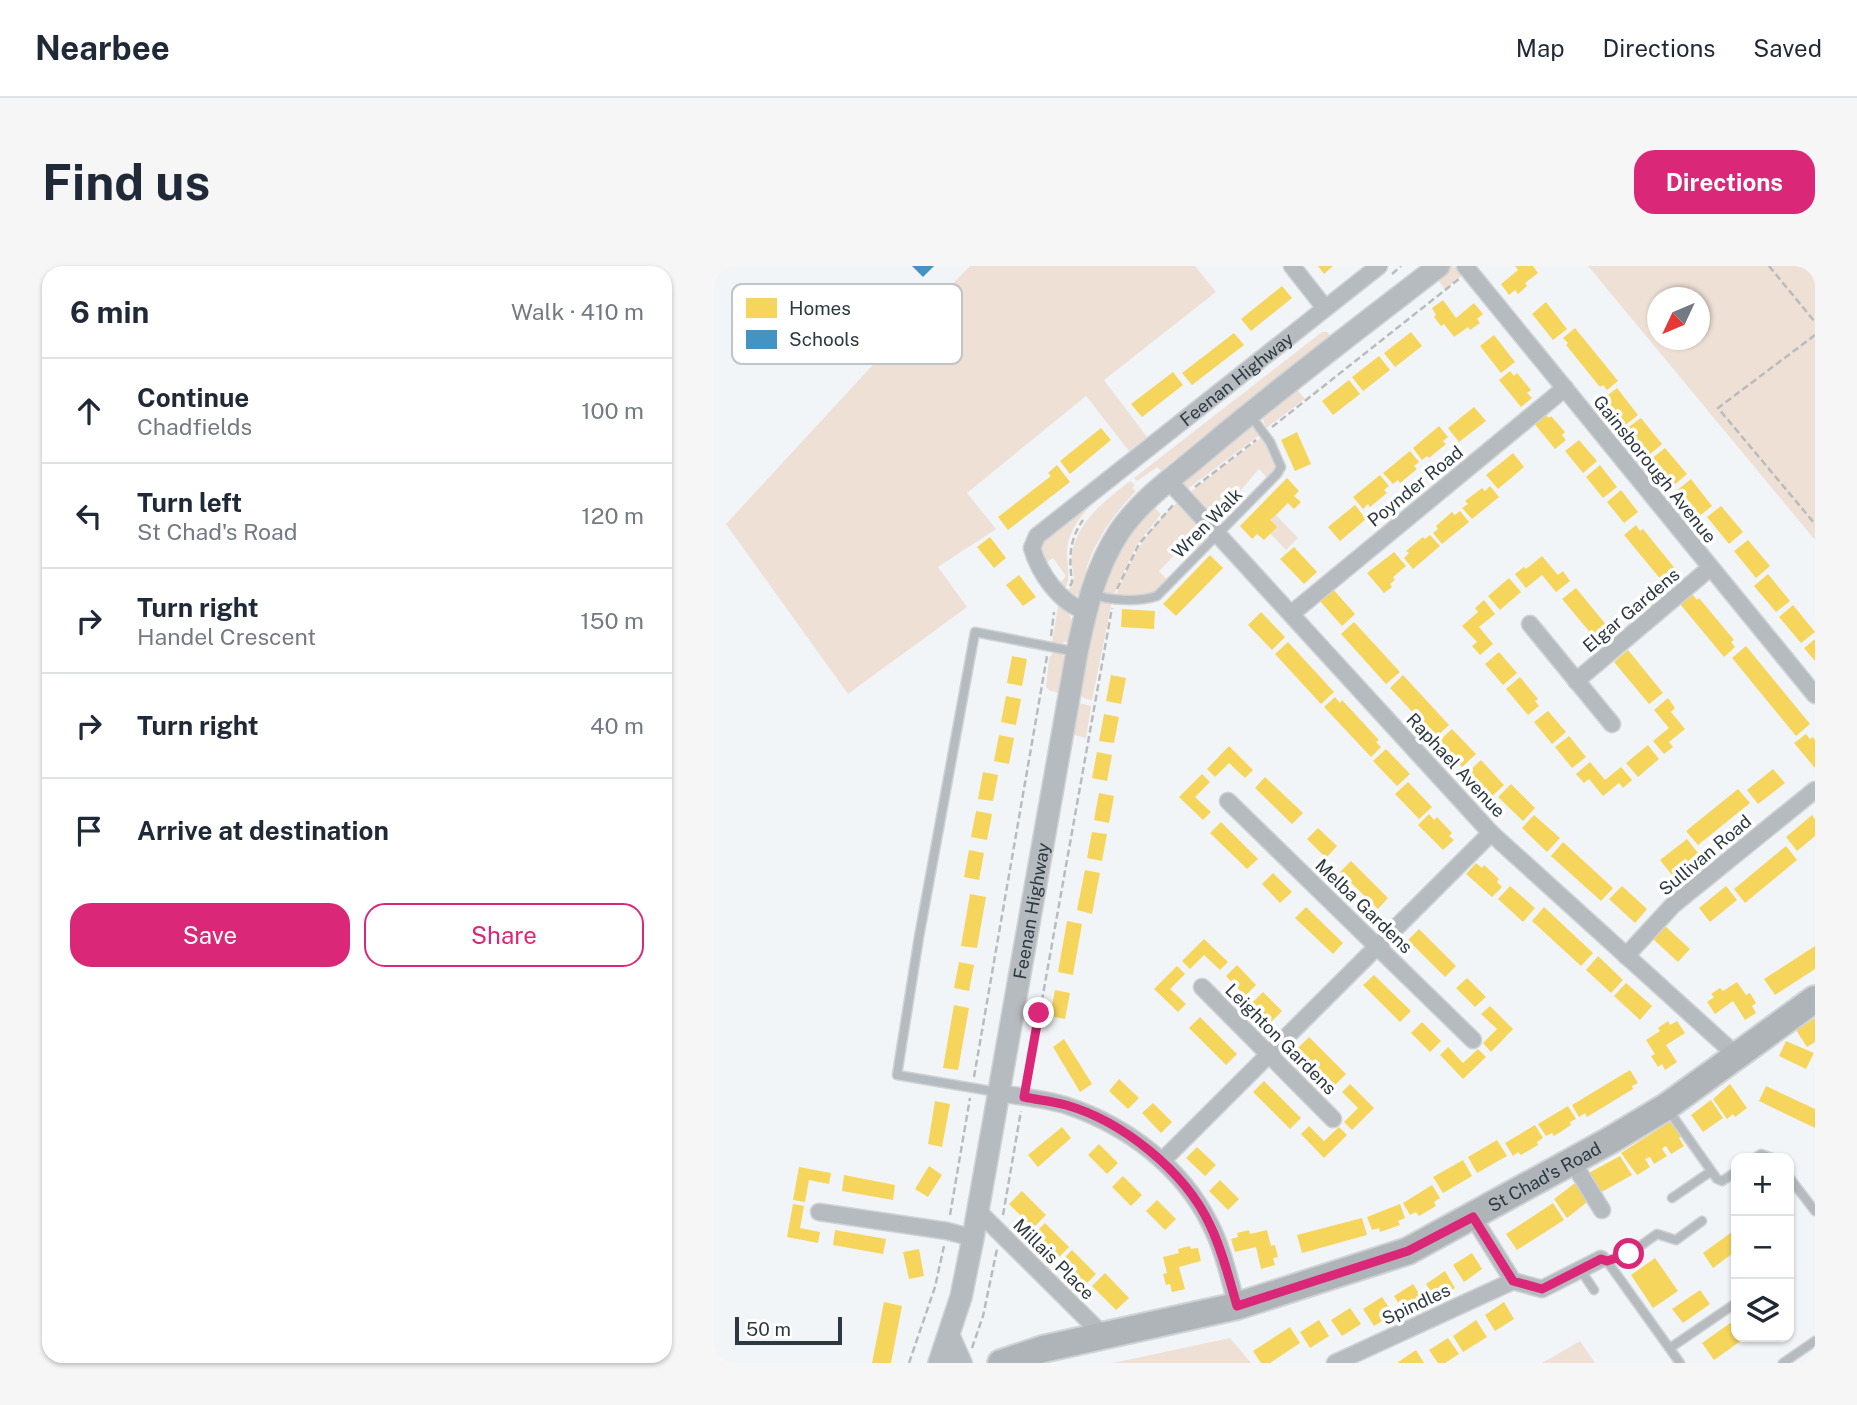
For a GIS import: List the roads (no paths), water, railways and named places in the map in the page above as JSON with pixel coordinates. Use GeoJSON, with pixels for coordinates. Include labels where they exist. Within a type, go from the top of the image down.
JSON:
{"type":"FeatureCollection","features":[{"type":"Feature","properties":{"kind":"main road","name":"St Chad's Road"},"geometry":{"type":"LineString","coordinates":[[1001,1363],[1043,1349],[1237,1306],[1408,1251],[1666,1107],[1815,999]]}},
{"type":"Feature","properties":{"kind":"street"},"geometry":{"type":"LineString","coordinates":[[1292,266],[1325,308]]}},
{"type":"Feature","properties":{"kind":"street","name":"Feenan Highway"},"geometry":{"type":"LineString","coordinates":[[939,1363],[961,1297],[973,1238],[1077,652],[1088,602],[1101,564],[1140,505],[1168,480],[1439,266]]}},
{"type":"Feature","properties":{"kind":"street","name":"Gainsborough Avenue"},"geometry":{"type":"LineString","coordinates":[[1467,268],[1815,695]]}},
{"type":"Feature","properties":{"kind":"street","name":"Feenan Highway"},"geometry":{"type":"LineString","coordinates":[[1088,602],[1065,600],[1040,567],[1032,548],[1037,536],[1325,308],[1386,270]]}},
{"type":"Feature","properties":{"kind":"street","name":"Poynder Road"},"geometry":{"type":"LineString","coordinates":[[1291,614],[1564,388]]}},
{"type":"Feature","properties":{"kind":"street","name":"Raphael Avenue"},"geometry":{"type":"LineString","coordinates":[[1168,480],[1492,833],[1737,1056]]}},
{"type":"Feature","properties":{"kind":"street","name":"Elgar Gardens"},"geometry":{"type":"LineString","coordinates":[[1576,681],[1710,568]]}},
{"type":"Feature","properties":{"kind":"street"},"geometry":{"type":"LineString","coordinates":[[1530,624],[1612,723]]}},
{"type":"Feature","properties":{"kind":"street","name":"Sullivan Road"},"geometry":{"type":"LineString","coordinates":[[1626,956],[1673,905],[1815,790]]}},
{"type":"Feature","properties":{"kind":"street","name":"Melba Gardens"},"geometry":{"type":"LineString","coordinates":[[1228,801],[1473,1040]]}},
{"type":"Feature","properties":{"kind":"street"},"geometry":{"type":"LineString","coordinates":[[1162,1161],[1492,833]]}},
{"type":"Feature","properties":{"kind":"street","name":"Leighton Gardens"},"geometry":{"type":"LineString","coordinates":[[1202,988],[1334,1119]]}},
{"type":"Feature","properties":{"kind":"street"},"geometry":{"type":"LineString","coordinates":[[999,1093],[1066,1105],[1098,1118],[1133,1137],[1162,1161],[1209,1222],[1223,1256],[1237,1306]]}},
{"type":"Feature","properties":{"kind":"street"},"geometry":{"type":"LineString","coordinates":[[1572,1161],[1602,1210]]}},
{"type":"Feature","properties":{"kind":"street","name":"Millais Place"},"geometry":{"type":"LineString","coordinates":[[978,1211],[1103,1335]]}},
{"type":"Feature","properties":{"kind":"street"},"geometry":{"type":"LineString","coordinates":[[819,1212],[947,1231],[973,1238]]}},
{"type":"Feature","properties":{"kind":"street"},"geometry":{"type":"LineString","coordinates":[[1473,1217],[1513,1281],[1542,1289],[1604,1260]]}},
{"type":"Feature","properties":{"kind":"street","name":"Spindles"},"geometry":{"type":"LineString","coordinates":[[1335,1363],[1513,1281]]}},
{"type":"Feature","properties":{"kind":"street"},"geometry":{"type":"LineString","coordinates":[[949,1336],[967,1359]]}},
{"type":"Feature","properties":{"kind":"lane","name":"Wren Walk"},"geometry":{"type":"LineString","coordinates":[[1088,602],[1157,596],[1280,470],[1270,442],[1249,414]]}},
{"type":"Feature","properties":{"kind":"lane"},"geometry":{"type":"LineString","coordinates":[[999,1093],[897,1075],[919,937],[975,632],[1077,652]]}},
{"type":"Feature","properties":{"kind":"lane"},"geometry":{"type":"LineString","coordinates":[[1666,1107],[1710,1172],[1722,1181],[1731,1175]]}},
{"type":"Feature","properties":{"kind":"lane"},"geometry":{"type":"LineString","coordinates":[[1672,1198],[1710,1172]]}},
{"type":"Feature","properties":{"kind":"lane"},"geometry":{"type":"LineString","coordinates":[[1794,1184],[1815,1211]]}},
{"type":"Feature","properties":{"kind":"lane"},"geometry":{"type":"LineString","coordinates":[[1680,1363],[1604,1260],[1629,1254],[1657,1234],[1676,1240],[1702,1221]]}},
{"type":"Feature","properties":{"kind":"lane"},"geometry":{"type":"LineString","coordinates":[[1580,1269],[1594,1290]]}},
{"type":"Feature","properties":{"kind":"lane"},"geometry":{"type":"LineString","coordinates":[[1670,1348],[1731,1306]]}},
{"type":"Feature","properties":{"kind":"lane"},"geometry":{"type":"LineString","coordinates":[[1783,1363],[1815,1341]]}}]}
